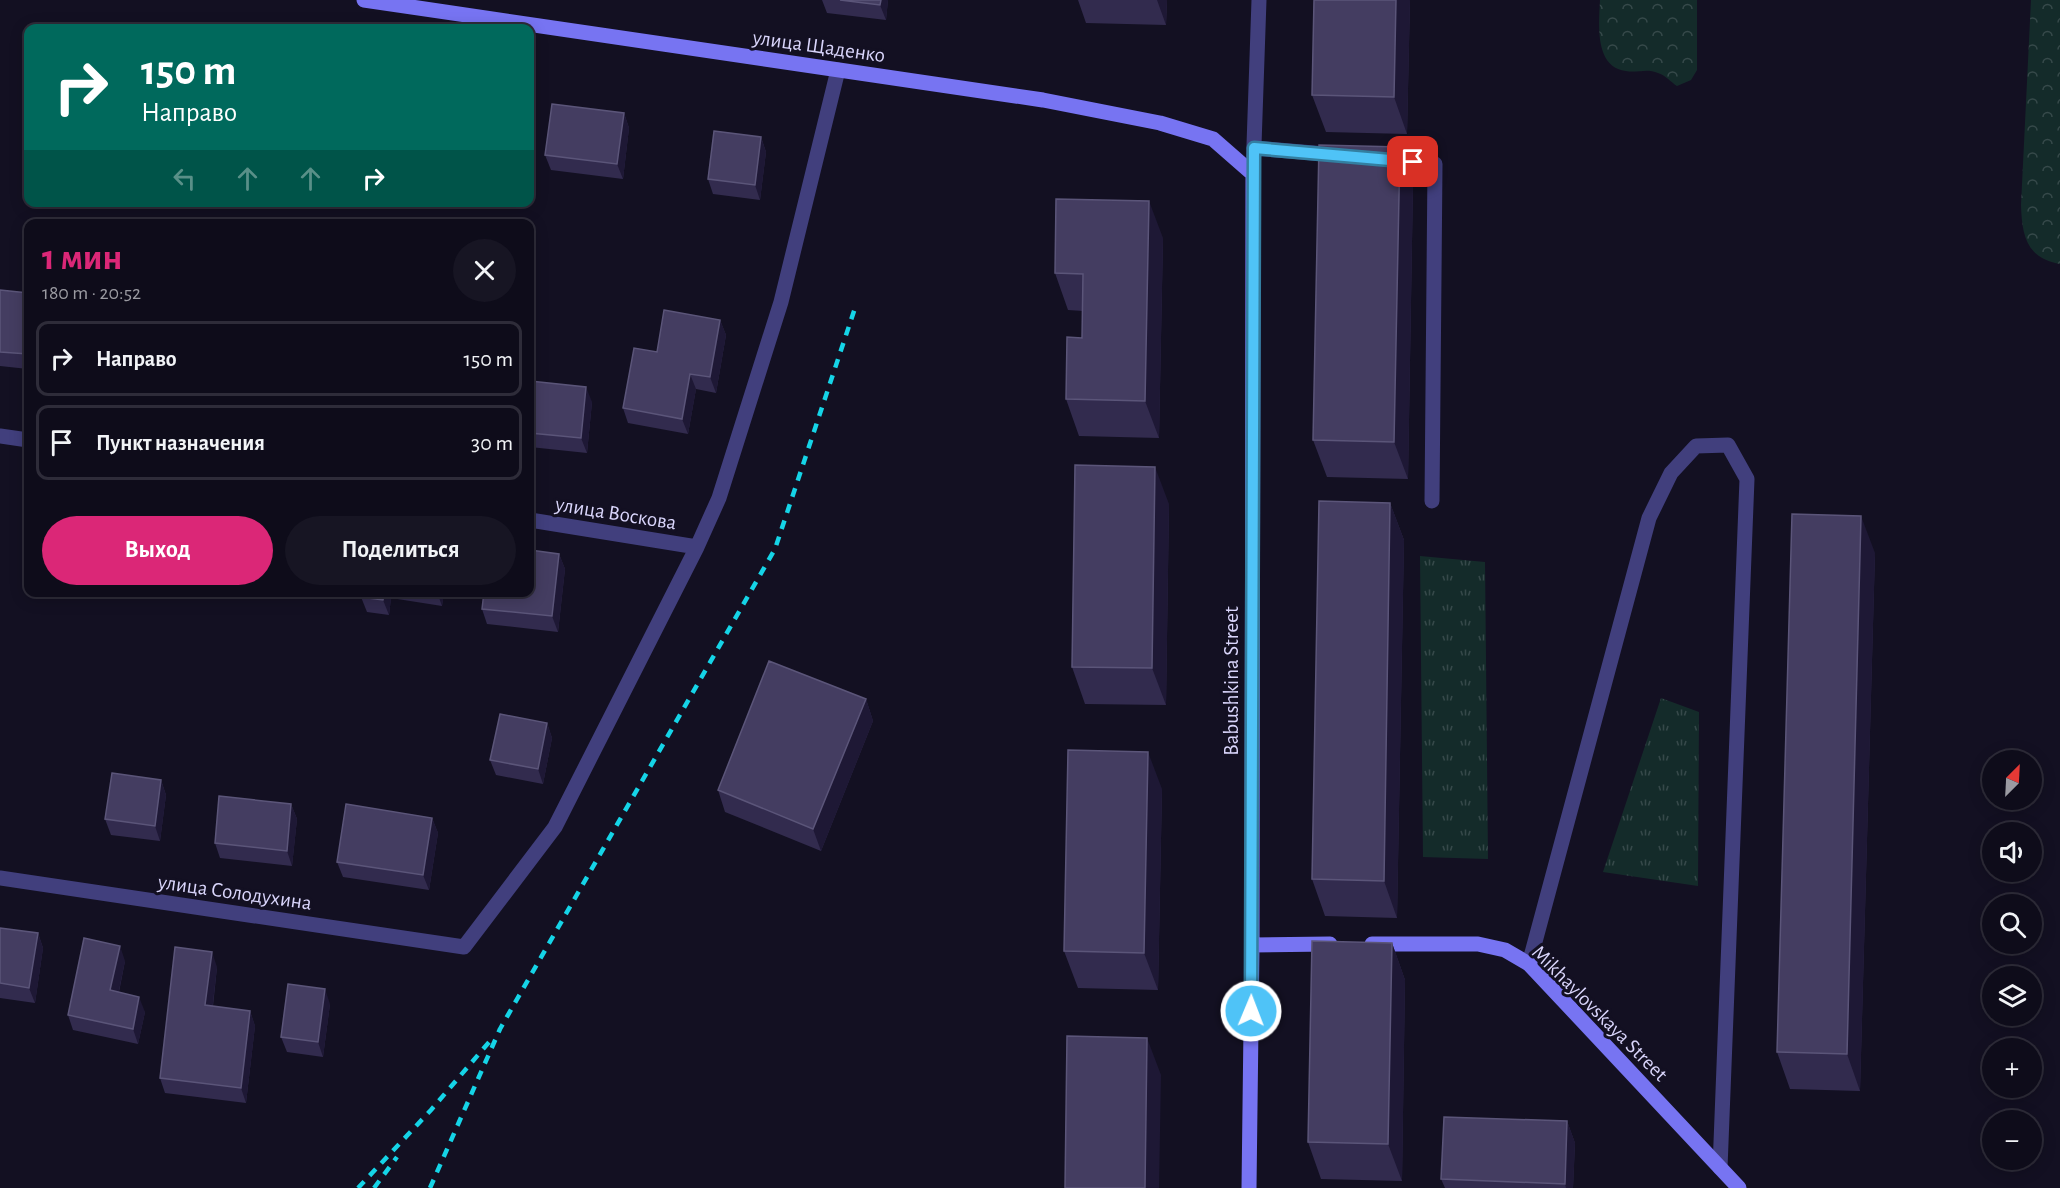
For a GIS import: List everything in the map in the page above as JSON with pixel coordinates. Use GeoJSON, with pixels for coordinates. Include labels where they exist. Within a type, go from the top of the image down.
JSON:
{"type":"FeatureCollection","features":[{"type":"Feature","properties":{"kind":"street","name":"улица Щаденко"},"geometry":{"type":"LineString","coordinates":[[364,0],[527,24]]}},
{"type":"Feature","properties":{"kind":"street"},"geometry":{"type":"LineString","coordinates":[[1253,174],[1259,0]]}},
{"type":"Feature","properties":{"kind":"street","name":"улица Щаденко"},"geometry":{"type":"LineString","coordinates":[[534,25],[1043,100],[1160,123],[1213,139],[1253,174]]}},
{"type":"Feature","properties":{"kind":"street"},"geometry":{"type":"LineString","coordinates":[[697,547],[719,498],[781,302],[838,70]]}},
{"type":"Feature","properties":{"kind":"street"},"geometry":{"type":"LineString","coordinates":[[1254,148],[1436,164],[1432,501]]}},
{"type":"Feature","properties":{"kind":"street","name":"Babushkina Street"},"geometry":{"type":"LineString","coordinates":[[1249,1188],[1252,945],[1253,174]]}},
{"type":"Feature","properties":{"kind":"street"},"geometry":{"type":"LineString","coordinates":[[0,436],[24,439]]}},
{"type":"Feature","properties":{"kind":"street"},"geometry":{"type":"LineString","coordinates":[[1529,964],[1649,518],[1671,473],[1696,446],[1728,444],[1747,479],[1720,1168]]}},
{"type":"Feature","properties":{"kind":"street","name":"улица Воскова"},"geometry":{"type":"LineString","coordinates":[[534,521],[697,547]]}},
{"type":"Feature","properties":{"kind":"street","name":"улица Солодухина"},"geometry":{"type":"LineString","coordinates":[[0,878],[464,947],[555,827],[697,547]]}},
{"type":"Feature","properties":{"kind":"street","name":"Mikhaylovskaya Street"},"geometry":{"type":"LineString","coordinates":[[1252,945],[1478,944],[1505,950],[1529,964],[1739,1188]]}},
{"type":"Feature","properties":{"kind":"green space"},"geometry":{"type":"Polygon","coordinates":[[[1600,0],[1697,0],[1697,70],[1691,80],[1677,86],[1658,73],[1626,71],[1608,62],[1603,53],[1599,32],[1600,0]]]}},
{"type":"Feature","properties":{"kind":"green space"},"geometry":{"type":"Polygon","coordinates":[[[2031,0],[2060,0],[2060,264],[2049,261],[2033,251],[2028,244],[2023,226],[2021,205],[2031,0]]]}},
{"type":"Feature","properties":{"kind":"green space"},"geometry":{"type":"Polygon","coordinates":[[[1420,556],[1485,562],[1488,859],[1423,857],[1420,556]]]}},
{"type":"Feature","properties":{"kind":"green space"},"geometry":{"type":"Polygon","coordinates":[[[1661,698],[1699,712],[1698,886],[1603,872],[1661,698]]]}},
{"type":"Feature","properties":{"kind":"building"},"geometry":{"type":"Polygon","coordinates":[[[840,0],[881,0],[880,5],[840,0]]]}},
{"type":"Feature","properties":{"kind":"building"},"geometry":{"type":"Polygon","coordinates":[[[1314,0],[1396,0],[1394,97],[1312,95],[1314,0]]]}},
{"type":"Feature","properties":{"kind":"building"},"geometry":{"type":"Polygon","coordinates":[[[552,104],[624,113],[617,164],[545,155],[552,104]]]}},
{"type":"Feature","properties":{"kind":"building"},"geometry":{"type":"Polygon","coordinates":[[[714,131],[761,137],[755,185],[708,179],[714,131]]]}},
{"type":"Feature","properties":{"kind":"building"},"geometry":{"type":"Polygon","coordinates":[[[1319,145],[1400,147],[1394,442],[1313,440],[1319,145]]]}},
{"type":"Feature","properties":{"kind":"building"},"geometry":{"type":"Polygon","coordinates":[[[1056,199],[1149,201],[1145,401],[1066,399],[1067,337],[1082,338],[1083,274],[1055,273],[1056,199]]]}},
{"type":"Feature","properties":{"kind":"building"},"geometry":{"type":"Polygon","coordinates":[[[0,290],[24,293],[24,354],[0,352],[0,290]]]}},
{"type":"Feature","properties":{"kind":"building"},"geometry":{"type":"Polygon","coordinates":[[[664,310],[720,320],[710,377],[690,374],[682,419],[623,408],[634,348],[657,352],[664,310]]]}},
{"type":"Feature","properties":{"kind":"building"},"geometry":{"type":"Polygon","coordinates":[[[534,381],[586,387],[581,438],[534,433],[534,381]]]}},
{"type":"Feature","properties":{"kind":"building"},"geometry":{"type":"Polygon","coordinates":[[[1075,465],[1155,467],[1152,668],[1072,667],[1075,465]]]}},
{"type":"Feature","properties":{"kind":"building"},"geometry":{"type":"Polygon","coordinates":[[[1319,501],[1390,503],[1384,881],[1312,879],[1319,501]]]}},
{"type":"Feature","properties":{"kind":"building"},"geometry":{"type":"Polygon","coordinates":[[[1792,514],[1861,516],[1847,1054],[1777,1052],[1792,514]]]}},
{"type":"Feature","properties":{"kind":"building"},"geometry":{"type":"Polygon","coordinates":[[[534,551],[559,554],[552,616],[482,609],[483,597],[534,597],[534,551]]]}},
{"type":"Feature","properties":{"kind":"building"},"geometry":{"type":"Polygon","coordinates":[[[361,597],[384,597],[383,600],[361,597]]]}},
{"type":"Feature","properties":{"kind":"building"},"geometry":{"type":"Polygon","coordinates":[[[769,661],[866,699],[813,829],[718,790],[769,661]]]}},
{"type":"Feature","properties":{"kind":"building"},"geometry":{"type":"Polygon","coordinates":[[[500,714],[547,723],[538,769],[490,760],[500,714]]]}},
{"type":"Feature","properties":{"kind":"building"},"geometry":{"type":"Polygon","coordinates":[[[1068,750],[1148,752],[1144,953],[1064,951],[1068,750]]]}},
{"type":"Feature","properties":{"kind":"building"},"geometry":{"type":"Polygon","coordinates":[[[112,773],[161,780],[155,826],[105,819],[112,773]]]}},
{"type":"Feature","properties":{"kind":"building"},"geometry":{"type":"Polygon","coordinates":[[[219,796],[291,804],[287,851],[215,843],[219,796]]]}},
{"type":"Feature","properties":{"kind":"building"},"geometry":{"type":"Polygon","coordinates":[[[346,804],[432,818],[423,875],[337,862],[346,804]]]}},
{"type":"Feature","properties":{"kind":"building"},"geometry":{"type":"Polygon","coordinates":[[[0,928],[38,933],[29,988],[0,983],[0,928]]]}},
{"type":"Feature","properties":{"kind":"building"},"geometry":{"type":"Polygon","coordinates":[[[84,938],[120,946],[110,990],[139,997],[133,1029],[68,1015],[84,938]]]}},
{"type":"Feature","properties":{"kind":"building"},"geometry":{"type":"Polygon","coordinates":[[[1312,941],[1392,943],[1388,1144],[1308,1142],[1312,941]]]}},
{"type":"Feature","properties":{"kind":"building"},"geometry":{"type":"Polygon","coordinates":[[[175,947],[212,952],[205,1005],[250,1011],[241,1088],[160,1078],[175,947]]]}},
{"type":"Feature","properties":{"kind":"building"},"geometry":{"type":"Polygon","coordinates":[[[288,984],[325,989],[318,1042],[281,1037],[288,984]]]}},
{"type":"Feature","properties":{"kind":"building"},"geometry":{"type":"Polygon","coordinates":[[[1067,1036],[1147,1038],[1145,1188],[1065,1188],[1067,1036]]]}},
{"type":"Feature","properties":{"kind":"building"},"geometry":{"type":"Polygon","coordinates":[[[1444,1117],[1567,1121],[1565,1184],[1441,1179],[1444,1117]]]}},
{"type":"Feature","properties":{"kind":"railway"},"geometry":{"type":"LineString","coordinates":[[430,1188],[500,1029],[775,549],[856,305]]}},
{"type":"Feature","properties":{"kind":"railway"},"geometry":{"type":"LineString","coordinates":[[358,1188],[431,1110],[490,1041]]}},
{"type":"Feature","properties":{"kind":"railway"},"geometry":{"type":"LineString","coordinates":[[374,1188],[397,1157]]}},
{"type":"Feature","properties":{"kind":"route"},"geometry":{"type":"LineString","coordinates":[[1251,1011],[1254,148],[1413,162]]}}]}
